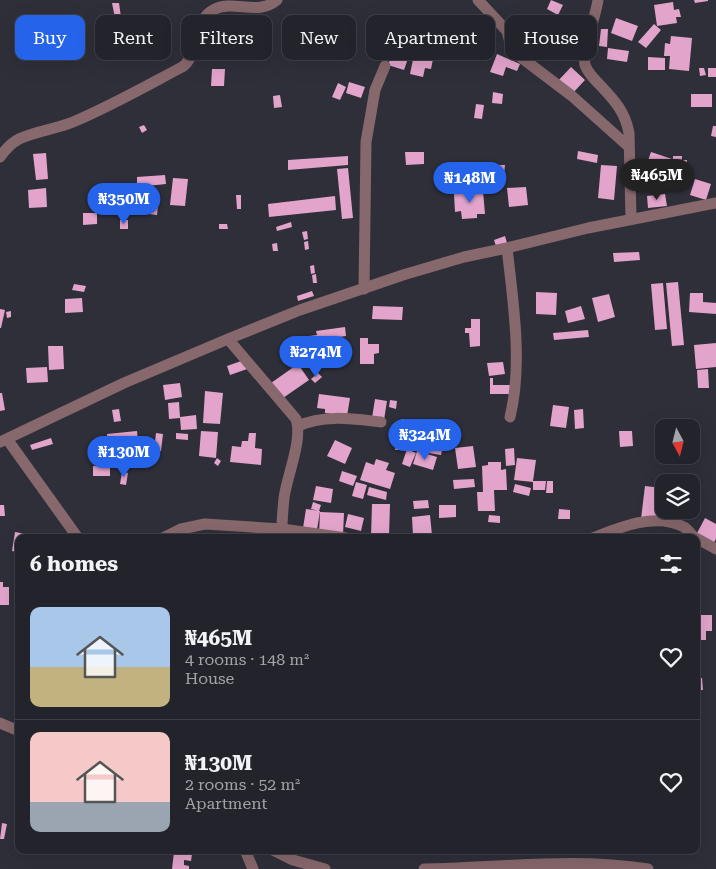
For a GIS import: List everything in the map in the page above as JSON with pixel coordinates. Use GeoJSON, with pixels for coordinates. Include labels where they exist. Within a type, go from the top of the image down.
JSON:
{"type":"FeatureCollection","features":[{"type":"Feature","properties":{"kind":"street"},"geometry":{"type":"LineString","coordinates":[[0,157],[7,147],[18,139],[72,122],[148,86],[184,66],[191,56],[203,19],[216,9],[259,7],[273,4],[277,0]]}},
{"type":"Feature","properties":{"kind":"street"},"geometry":{"type":"LineString","coordinates":[[478,0],[507,31],[511,47],[514,51],[572,96],[629,147]]}},
{"type":"Feature","properties":{"kind":"street"},"geometry":{"type":"LineString","coordinates":[[598,0],[585,57],[586,66],[591,75],[622,110],[626,120],[629,147],[631,219]]}},
{"type":"Feature","properties":{"kind":"street"},"geometry":{"type":"LineString","coordinates":[[364,289],[366,142],[376,90],[385,66]]}},
{"type":"Feature","properties":{"kind":"street"},"geometry":{"type":"LineString","coordinates":[[75,534],[4,441],[124,383],[300,310],[464,256],[716,202]]}},
{"type":"Feature","properties":{"kind":"street"},"geometry":{"type":"LineString","coordinates":[[507,248],[515,346],[516,389],[510,417]]}},
{"type":"Feature","properties":{"kind":"street"},"geometry":{"type":"LineString","coordinates":[[228,339],[296,419],[298,426],[298,437],[284,498],[282,529]]}},
{"type":"Feature","properties":{"kind":"street"},"geometry":{"type":"LineString","coordinates":[[298,426],[311,420],[324,419],[347,418],[381,422]]}},
{"type":"Feature","properties":{"kind":"street"},"geometry":{"type":"LineString","coordinates":[[603,534],[627,525],[661,521],[682,526],[691,534]]}},
{"type":"Feature","properties":{"kind":"street"},"geometry":{"type":"LineString","coordinates":[[170,534],[181,529],[205,524],[282,529],[318,534]]}},
{"type":"Feature","properties":{"kind":"street"},"geometry":{"type":"LineString","coordinates":[[700,540],[716,549]]}},
{"type":"Feature","properties":{"kind":"street"},"geometry":{"type":"LineString","coordinates":[[0,723],[15,729]]}},
{"type":"Feature","properties":{"kind":"street"},"geometry":{"type":"LineString","coordinates":[[247,854],[253,869]]}},
{"type":"Feature","properties":{"kind":"street"},"geometry":{"type":"LineString","coordinates":[[281,854],[293,860],[325,869]]}},
{"type":"Feature","properties":{"kind":"street"},"geometry":{"type":"LineString","coordinates":[[424,869],[580,864],[622,865],[648,869]]}},
{"type":"Feature","properties":{"kind":"building"},"geometry":{"type":"Polygon","coordinates":[[[551,0],[563,5],[558,15],[547,9],[551,0]]]}},
{"type":"Feature","properties":{"kind":"building"},"geometry":{"type":"Polygon","coordinates":[[[694,0],[708,0],[708,1],[695,3],[694,0]]]}},
{"type":"Feature","properties":{"kind":"building"},"geometry":{"type":"Polygon","coordinates":[[[673,2],[674,10],[679,9],[681,17],[676,17],[677,23],[657,26],[654,5],[673,2]]]}},
{"type":"Feature","properties":{"kind":"building"},"geometry":{"type":"Polygon","coordinates":[[[112,3],[119,3],[121,15],[114,15],[112,3]]]}},
{"type":"Feature","properties":{"kind":"building"},"geometry":{"type":"Polygon","coordinates":[[[616,18],[638,26],[632,41],[611,33],[616,18]]]}},
{"type":"Feature","properties":{"kind":"building"},"geometry":{"type":"Polygon","coordinates":[[[654,24],[661,30],[646,48],[638,42],[654,24]]]}},
{"type":"Feature","properties":{"kind":"building"},"geometry":{"type":"Polygon","coordinates":[[[601,29],[608,29],[607,47],[599,46],[601,29]]]}},
{"type":"Feature","properties":{"kind":"building"},"geometry":{"type":"Polygon","coordinates":[[[671,36],[692,38],[689,71],[669,69],[670,56],[664,56],[665,43],[670,44],[671,36]]]}},
{"type":"Feature","properties":{"kind":"building"},"geometry":{"type":"Polygon","coordinates":[[[608,48],[629,51],[627,62],[607,59],[608,48]]]}},
{"type":"Feature","properties":{"kind":"building"},"geometry":{"type":"Polygon","coordinates":[[[497,54],[505,57],[505,60],[520,64],[517,71],[506,67],[503,76],[490,72],[497,54]]]}},
{"type":"Feature","properties":{"kind":"building"},"geometry":{"type":"Polygon","coordinates":[[[648,57],[665,58],[665,70],[648,70],[648,57]]]}},
{"type":"Feature","properties":{"kind":"building"},"geometry":{"type":"Polygon","coordinates":[[[390,60],[407,60],[404,70],[388,65],[390,60]]]}},
{"type":"Feature","properties":{"kind":"building"},"geometry":{"type":"Polygon","coordinates":[[[413,60],[433,60],[431,69],[425,68],[423,77],[410,74],[413,60]]]}},
{"type":"Feature","properties":{"kind":"building"},"geometry":{"type":"Polygon","coordinates":[[[571,67],[585,80],[571,95],[557,82],[571,67]]]}},
{"type":"Feature","properties":{"kind":"building"},"geometry":{"type":"Polygon","coordinates":[[[699,68],[704,68],[706,75],[700,76],[699,68]]]}},
{"type":"Feature","properties":{"kind":"building"},"geometry":{"type":"Polygon","coordinates":[[[708,68],[716,68],[716,77],[708,77],[708,68]]]}},
{"type":"Feature","properties":{"kind":"building"},"geometry":{"type":"Polygon","coordinates":[[[212,69],[225,69],[224,86],[211,86],[212,69]]]}},
{"type":"Feature","properties":{"kind":"building"},"geometry":{"type":"Polygon","coordinates":[[[349,82],[365,87],[361,98],[346,93],[349,82]]]}},
{"type":"Feature","properties":{"kind":"building"},"geometry":{"type":"Polygon","coordinates":[[[338,83],[346,87],[340,100],[332,97],[338,83]]]}},
{"type":"Feature","properties":{"kind":"building"},"geometry":{"type":"Polygon","coordinates":[[[493,92],[503,94],[502,104],[492,103],[493,92]]]}},
{"type":"Feature","properties":{"kind":"building"},"geometry":{"type":"Polygon","coordinates":[[[691,94],[712,94],[712,107],[691,107],[691,94]]]}},
{"type":"Feature","properties":{"kind":"building"},"geometry":{"type":"Polygon","coordinates":[[[280,95],[282,107],[274,108],[273,96],[280,95]]]}},
{"type":"Feature","properties":{"kind":"building"},"geometry":{"type":"Polygon","coordinates":[[[476,104],[484,105],[482,119],[474,118],[476,104]]]}},
{"type":"Feature","properties":{"kind":"building"},"geometry":{"type":"Polygon","coordinates":[[[144,125],[147,130],[142,133],[139,127],[144,125]]]}},
{"type":"Feature","properties":{"kind":"building"},"geometry":{"type":"Polygon","coordinates":[[[713,126],[716,126],[716,137],[711,136],[713,126]]]}},
{"type":"Feature","properties":{"kind":"building"},"geometry":{"type":"Polygon","coordinates":[[[578,151],[598,155],[597,163],[577,159],[578,151]]]}},
{"type":"Feature","properties":{"kind":"building"},"geometry":{"type":"Polygon","coordinates":[[[405,152],[424,152],[424,164],[406,165],[405,152]]]}},
{"type":"Feature","properties":{"kind":"building"},"geometry":{"type":"Polygon","coordinates":[[[651,152],[672,159],[666,176],[645,169],[651,152]]]}},
{"type":"Feature","properties":{"kind":"building"},"geometry":{"type":"Polygon","coordinates":[[[46,153],[48,179],[36,180],[33,154],[46,153]]]}},
{"type":"Feature","properties":{"kind":"building"},"geometry":{"type":"Polygon","coordinates":[[[348,156],[348,165],[288,170],[288,160],[348,156]]]}},
{"type":"Feature","properties":{"kind":"building"},"geometry":{"type":"Polygon","coordinates":[[[673,156],[682,156],[681,177],[672,177],[673,156]]]}},
{"type":"Feature","properties":{"kind":"building"},"geometry":{"type":"Polygon","coordinates":[[[682,160],[687,160],[686,174],[682,174],[682,160]]]}},
{"type":"Feature","properties":{"kind":"building"},"geometry":{"type":"Polygon","coordinates":[[[471,163],[486,163],[486,174],[471,174],[471,163]]]}},
{"type":"Feature","properties":{"kind":"building"},"geometry":{"type":"Polygon","coordinates":[[[490,165],[505,165],[504,175],[489,174],[490,165]]]}},
{"type":"Feature","properties":{"kind":"building"},"geometry":{"type":"Polygon","coordinates":[[[601,165],[617,166],[614,200],[598,198],[601,165]]]}},
{"type":"Feature","properties":{"kind":"building"},"geometry":{"type":"Polygon","coordinates":[[[348,168],[353,218],[342,219],[337,169],[348,168]]]}},
{"type":"Feature","properties":{"kind":"building"},"geometry":{"type":"Polygon","coordinates":[[[165,175],[166,184],[137,187],[137,177],[165,175]]]}},
{"type":"Feature","properties":{"kind":"building"},"geometry":{"type":"Polygon","coordinates":[[[173,178],[188,179],[185,206],[170,205],[173,178]]]}},
{"type":"Feature","properties":{"kind":"building"},"geometry":{"type":"Polygon","coordinates":[[[695,179],[711,184],[706,200],[690,195],[695,179]]]}},
{"type":"Feature","properties":{"kind":"building"},"geometry":{"type":"Polygon","coordinates":[[[526,187],[528,205],[509,207],[507,188],[526,187]]]}},
{"type":"Feature","properties":{"kind":"building"},"geometry":{"type":"Polygon","coordinates":[[[46,188],[47,207],[29,208],[28,190],[46,188]]]}},
{"type":"Feature","properties":{"kind":"building"},"geometry":{"type":"Polygon","coordinates":[[[483,191],[485,214],[477,214],[477,218],[462,219],[461,211],[455,212],[454,194],[483,191]]]}},
{"type":"Feature","properties":{"kind":"building"},"geometry":{"type":"Polygon","coordinates":[[[128,193],[159,196],[157,215],[126,210],[128,193]]]}},
{"type":"Feature","properties":{"kind":"building"},"geometry":{"type":"Polygon","coordinates":[[[665,194],[667,206],[648,208],[647,196],[665,194]]]}},
{"type":"Feature","properties":{"kind":"building"},"geometry":{"type":"Polygon","coordinates":[[[236,195],[241,195],[241,209],[237,209],[236,195]]]}},
{"type":"Feature","properties":{"kind":"building"},"geometry":{"type":"Polygon","coordinates":[[[335,196],[336,210],[269,217],[268,204],[335,196]]]}},
{"type":"Feature","properties":{"kind":"building"},"geometry":{"type":"Polygon","coordinates":[[[83,213],[97,213],[97,224],[83,225],[83,213]]]}},
{"type":"Feature","properties":{"kind":"building"},"geometry":{"type":"Polygon","coordinates":[[[120,220],[128,220],[128,229],[120,229],[120,220]]]}},
{"type":"Feature","properties":{"kind":"building"},"geometry":{"type":"Polygon","coordinates":[[[291,222],[292,227],[277,231],[276,227],[291,222]]]}},
{"type":"Feature","properties":{"kind":"building"},"geometry":{"type":"Polygon","coordinates":[[[219,224],[227,224],[228,229],[219,229],[219,224]]]}},
{"type":"Feature","properties":{"kind":"building"},"geometry":{"type":"Polygon","coordinates":[[[307,231],[308,239],[304,240],[302,232],[307,231]]]}},
{"type":"Feature","properties":{"kind":"building"},"geometry":{"type":"Polygon","coordinates":[[[505,236],[507,243],[496,246],[494,240],[505,236]]]}},
{"type":"Feature","properties":{"kind":"building"},"geometry":{"type":"Polygon","coordinates":[[[308,241],[309,249],[305,250],[304,242],[308,241]]]}},
{"type":"Feature","properties":{"kind":"building"},"geometry":{"type":"Polygon","coordinates":[[[277,243],[278,251],[273,251],[272,244],[277,243]]]}},
{"type":"Feature","properties":{"kind":"building"},"geometry":{"type":"Polygon","coordinates":[[[639,252],[640,260],[614,262],[613,253],[639,252]]]}},
{"type":"Feature","properties":{"kind":"building"},"geometry":{"type":"Polygon","coordinates":[[[314,265],[315,273],[311,274],[310,266],[314,265]]]}},
{"type":"Feature","properties":{"kind":"building"},"geometry":{"type":"Polygon","coordinates":[[[316,274],[317,283],[313,283],[312,275],[316,274]]]}},
{"type":"Feature","properties":{"kind":"building"},"geometry":{"type":"Polygon","coordinates":[[[678,282],[684,345],[672,346],[666,283],[678,282]]]}},
{"type":"Feature","properties":{"kind":"building"},"geometry":{"type":"Polygon","coordinates":[[[663,283],[667,329],[655,330],[651,284],[663,283]]]}},
{"type":"Feature","properties":{"kind":"building"},"geometry":{"type":"Polygon","coordinates":[[[74,284],[86,286],[84,292],[72,290],[74,284]]]}},
{"type":"Feature","properties":{"kind":"building"},"geometry":{"type":"Polygon","coordinates":[[[312,291],[314,296],[298,301],[297,296],[312,291]]]}},
{"type":"Feature","properties":{"kind":"building"},"geometry":{"type":"Polygon","coordinates":[[[536,292],[557,293],[556,315],[536,314],[536,292]]]}},
{"type":"Feature","properties":{"kind":"building"},"geometry":{"type":"Polygon","coordinates":[[[690,293],[703,293],[703,302],[716,303],[716,314],[689,312],[690,293]]]}},
{"type":"Feature","properties":{"kind":"building"},"geometry":{"type":"Polygon","coordinates":[[[609,294],[615,317],[598,322],[592,298],[609,294]]]}},
{"type":"Feature","properties":{"kind":"building"},"geometry":{"type":"Polygon","coordinates":[[[82,298],[83,312],[65,313],[65,299],[82,298]]]}},
{"type":"Feature","properties":{"kind":"building"},"geometry":{"type":"Polygon","coordinates":[[[373,306],[403,307],[402,320],[372,319],[373,306]]]}},
{"type":"Feature","properties":{"kind":"building"},"geometry":{"type":"Polygon","coordinates":[[[581,306],[585,319],[568,323],[565,311],[581,306]]]}},
{"type":"Feature","properties":{"kind":"building"},"geometry":{"type":"Polygon","coordinates":[[[0,309],[5,310],[1,328],[0,328],[0,309]]]}},
{"type":"Feature","properties":{"kind":"building"},"geometry":{"type":"Polygon","coordinates":[[[11,311],[11,317],[7,318],[6,312],[11,311]]]}},
{"type":"Feature","properties":{"kind":"building"},"geometry":{"type":"Polygon","coordinates":[[[471,319],[480,319],[480,346],[470,347],[469,333],[465,333],[465,328],[471,328],[471,319]]]}},
{"type":"Feature","properties":{"kind":"building"},"geometry":{"type":"Polygon","coordinates":[[[345,327],[346,336],[317,340],[319,360],[304,362],[301,343],[294,344],[293,338],[317,335],[316,331],[345,327]]]}},
{"type":"Feature","properties":{"kind":"building"},"geometry":{"type":"Polygon","coordinates":[[[588,330],[589,337],[554,340],[553,333],[588,330]]]}},
{"type":"Feature","properties":{"kind":"building"},"geometry":{"type":"Polygon","coordinates":[[[360,338],[368,338],[368,344],[379,344],[379,353],[374,354],[374,364],[360,364],[360,338]]]}},
{"type":"Feature","properties":{"kind":"building"},"geometry":{"type":"Polygon","coordinates":[[[716,343],[716,367],[696,369],[694,345],[716,343]]]}},
{"type":"Feature","properties":{"kind":"building"},"geometry":{"type":"Polygon","coordinates":[[[48,346],[63,346],[64,369],[49,370],[48,346]]]}},
{"type":"Feature","properties":{"kind":"building"},"geometry":{"type":"Polygon","coordinates":[[[247,359],[250,368],[230,375],[227,366],[247,359]]]}},
{"type":"Feature","properties":{"kind":"building"},"geometry":{"type":"Polygon","coordinates":[[[503,362],[505,374],[489,376],[487,363],[503,362]]]}},
{"type":"Feature","properties":{"kind":"building"},"geometry":{"type":"Polygon","coordinates":[[[298,364],[309,380],[283,398],[271,383],[298,364]]]}},
{"type":"Feature","properties":{"kind":"building"},"geometry":{"type":"Polygon","coordinates":[[[47,367],[48,382],[27,383],[26,368],[47,367]]]}},
{"type":"Feature","properties":{"kind":"building"},"geometry":{"type":"Polygon","coordinates":[[[708,369],[709,388],[698,388],[697,370],[708,369]]]}},
{"type":"Feature","properties":{"kind":"building"},"geometry":{"type":"Polygon","coordinates":[[[318,373],[322,377],[315,383],[311,379],[318,373]]]}},
{"type":"Feature","properties":{"kind":"building"},"geometry":{"type":"Polygon","coordinates":[[[490,378],[493,378],[493,385],[510,385],[511,394],[490,394],[490,378]]]}},
{"type":"Feature","properties":{"kind":"building"},"geometry":{"type":"Polygon","coordinates":[[[180,383],[182,397],[165,400],[163,385],[180,383]]]}},
{"type":"Feature","properties":{"kind":"building"},"geometry":{"type":"Polygon","coordinates":[[[205,391],[223,393],[220,424],[203,423],[205,391]]]}},
{"type":"Feature","properties":{"kind":"building"},"geometry":{"type":"Polygon","coordinates":[[[0,393],[2,393],[5,410],[0,411],[0,393]]]}},
{"type":"Feature","properties":{"kind":"building"},"geometry":{"type":"Polygon","coordinates":[[[319,394],[350,398],[347,416],[325,413],[325,409],[317,408],[319,394]]]}},
{"type":"Feature","properties":{"kind":"building"},"geometry":{"type":"Polygon","coordinates":[[[375,399],[387,401],[384,420],[372,418],[375,399]]]}},
{"type":"Feature","properties":{"kind":"building"},"geometry":{"type":"Polygon","coordinates":[[[390,400],[397,401],[396,409],[389,407],[390,400]]]}},
{"type":"Feature","properties":{"kind":"building"},"geometry":{"type":"Polygon","coordinates":[[[179,402],[180,417],[196,415],[197,429],[181,430],[180,418],[169,419],[168,403],[179,402]]]}},
{"type":"Feature","properties":{"kind":"building"},"geometry":{"type":"Polygon","coordinates":[[[553,405],[569,407],[566,428],[550,426],[553,405]]]}},
{"type":"Feature","properties":{"kind":"building"},"geometry":{"type":"Polygon","coordinates":[[[119,409],[121,421],[114,422],[112,410],[119,409]]]}},
{"type":"Feature","properties":{"kind":"building"},"geometry":{"type":"Polygon","coordinates":[[[583,409],[584,428],[575,429],[574,410],[583,409]]]}},
{"type":"Feature","properties":{"kind":"building"},"geometry":{"type":"Polygon","coordinates":[[[401,419],[415,420],[414,428],[409,428],[408,437],[399,437],[401,419]]]}},
{"type":"Feature","properties":{"kind":"building"},"geometry":{"type":"Polygon","coordinates":[[[444,421],[450,423],[448,429],[442,427],[444,421]]]}},
{"type":"Feature","properties":{"kind":"building"},"geometry":{"type":"Polygon","coordinates":[[[427,429],[446,433],[441,455],[423,452],[427,429]]]}},
{"type":"Feature","properties":{"kind":"building"},"geometry":{"type":"Polygon","coordinates":[[[137,431],[138,441],[108,444],[107,434],[137,431]]]}},
{"type":"Feature","properties":{"kind":"building"},"geometry":{"type":"Polygon","coordinates":[[[201,431],[218,432],[216,458],[199,456],[201,431]]]}},
{"type":"Feature","properties":{"kind":"building"},"geometry":{"type":"Polygon","coordinates":[[[619,431],[632,431],[633,446],[620,447],[619,431]]]}},
{"type":"Feature","properties":{"kind":"building"},"geometry":{"type":"Polygon","coordinates":[[[156,433],[163,434],[161,451],[154,450],[156,433]]]}},
{"type":"Feature","properties":{"kind":"building"},"geometry":{"type":"Polygon","coordinates":[[[176,433],[188,434],[188,440],[176,439],[176,433]]]}},
{"type":"Feature","properties":{"kind":"building"},"geometry":{"type":"Polygon","coordinates":[[[249,433],[256,433],[255,448],[262,449],[261,465],[230,462],[232,446],[241,447],[242,441],[248,441],[249,433]]]}},
{"type":"Feature","properties":{"kind":"building"},"geometry":{"type":"Polygon","coordinates":[[[51,438],[53,444],[32,450],[30,445],[51,438]]]}},
{"type":"Feature","properties":{"kind":"building"},"geometry":{"type":"Polygon","coordinates":[[[335,440],[352,448],[345,464],[327,456],[335,440]]]}},
{"type":"Feature","properties":{"kind":"building"},"geometry":{"type":"Polygon","coordinates":[[[396,444],[402,444],[402,450],[395,450],[396,444]]]}},
{"type":"Feature","properties":{"kind":"building"},"geometry":{"type":"Polygon","coordinates":[[[473,446],[476,467],[458,469],[455,448],[473,446]]]}},
{"type":"Feature","properties":{"kind":"building"},"geometry":{"type":"Polygon","coordinates":[[[514,448],[515,465],[506,466],[505,449],[514,448]]]}},
{"type":"Feature","properties":{"kind":"building"},"geometry":{"type":"Polygon","coordinates":[[[407,449],[416,453],[410,467],[402,464],[407,449]]]}},
{"type":"Feature","properties":{"kind":"building"},"geometry":{"type":"Polygon","coordinates":[[[417,451],[437,457],[433,470],[413,464],[417,451]]]}},
{"type":"Feature","properties":{"kind":"building"},"geometry":{"type":"Polygon","coordinates":[[[217,458],[221,461],[218,466],[214,463],[217,458]]]}},
{"type":"Feature","properties":{"kind":"building"},"geometry":{"type":"Polygon","coordinates":[[[517,458],[536,460],[533,481],[546,481],[545,490],[533,490],[533,482],[514,480],[517,458]]]}},
{"type":"Feature","properties":{"kind":"building"},"geometry":{"type":"Polygon","coordinates":[[[376,459],[389,463],[386,470],[395,473],[390,489],[360,480],[366,462],[374,465],[376,459]]]}},
{"type":"Feature","properties":{"kind":"building"},"geometry":{"type":"Polygon","coordinates":[[[488,462],[501,462],[501,470],[506,469],[507,490],[494,490],[495,511],[478,511],[477,492],[483,492],[482,466],[488,465],[488,462]]]}},
{"type":"Feature","properties":{"kind":"building"},"geometry":{"type":"Polygon","coordinates":[[[93,466],[110,466],[110,476],[93,476],[93,466]]]}},
{"type":"Feature","properties":{"kind":"building"},"geometry":{"type":"Polygon","coordinates":[[[342,471],[357,476],[353,486],[339,481],[342,471]]]}},
{"type":"Feature","properties":{"kind":"building"},"geometry":{"type":"Polygon","coordinates":[[[122,472],[128,473],[126,485],[120,484],[122,472]]]}},
{"type":"Feature","properties":{"kind":"building"},"geometry":{"type":"Polygon","coordinates":[[[474,479],[475,487],[454,489],[453,480],[474,479]]]}},
{"type":"Feature","properties":{"kind":"building"},"geometry":{"type":"Polygon","coordinates":[[[547,481],[553,481],[553,493],[546,493],[547,481]]]}},
{"type":"Feature","properties":{"kind":"building"},"geometry":{"type":"Polygon","coordinates":[[[356,482],[367,485],[363,499],[352,496],[356,482]]]}},
{"type":"Feature","properties":{"kind":"building"},"geometry":{"type":"Polygon","coordinates":[[[515,484],[531,488],[529,496],[513,492],[515,484]]]}},
{"type":"Feature","properties":{"kind":"building"},"geometry":{"type":"Polygon","coordinates":[[[316,486],[333,489],[331,503],[313,500],[316,486]]]}},
{"type":"Feature","properties":{"kind":"building"},"geometry":{"type":"Polygon","coordinates":[[[645,486],[655,487],[655,519],[659,519],[659,521],[641,519],[645,486]]]}},
{"type":"Feature","properties":{"kind":"building"},"geometry":{"type":"Polygon","coordinates":[[[369,487],[387,492],[386,500],[367,495],[369,487]]]}},
{"type":"Feature","properties":{"kind":"building"},"geometry":{"type":"Polygon","coordinates":[[[428,500],[429,508],[414,509],[413,501],[428,500]]]}},
{"type":"Feature","properties":{"kind":"building"},"geometry":{"type":"Polygon","coordinates":[[[313,502],[321,505],[319,511],[311,509],[313,502]]]}},
{"type":"Feature","properties":{"kind":"building"},"geometry":{"type":"Polygon","coordinates":[[[372,504],[390,504],[389,534],[371,534],[372,504]]]}},
{"type":"Feature","properties":{"kind":"building"},"geometry":{"type":"Polygon","coordinates":[[[0,505],[4,505],[5,516],[0,516],[0,505]]]}},
{"type":"Feature","properties":{"kind":"building"},"geometry":{"type":"Polygon","coordinates":[[[439,505],[456,505],[456,517],[439,518],[439,505]]]}},
{"type":"Feature","properties":{"kind":"building"},"geometry":{"type":"Polygon","coordinates":[[[306,509],[320,511],[317,530],[303,528],[306,509]]]}},
{"type":"Feature","properties":{"kind":"building"},"geometry":{"type":"Polygon","coordinates":[[[559,509],[570,510],[570,519],[558,519],[559,509]]]}},
{"type":"Feature","properties":{"kind":"building"},"geometry":{"type":"Polygon","coordinates":[[[320,512],[344,513],[343,534],[319,534],[320,512]]]}},
{"type":"Feature","properties":{"kind":"building"},"geometry":{"type":"Polygon","coordinates":[[[348,514],[364,518],[361,531],[345,527],[348,514]]]}},
{"type":"Feature","properties":{"kind":"building"},"geometry":{"type":"Polygon","coordinates":[[[430,515],[432,534],[413,534],[412,517],[430,515]]]}},
{"type":"Feature","properties":{"kind":"building"},"geometry":{"type":"Polygon","coordinates":[[[489,515],[500,516],[500,523],[488,522],[489,515]]]}},
{"type":"Feature","properties":{"kind":"building"},"geometry":{"type":"Polygon","coordinates":[[[705,518],[716,524],[716,539],[713,544],[700,537],[700,534],[697,534],[705,518]]]}},
{"type":"Feature","properties":{"kind":"building"},"geometry":{"type":"Polygon","coordinates":[[[15,532],[26,534],[15,534],[15,552],[12,551],[15,532]]]}},
{"type":"Feature","properties":{"kind":"building"},"geometry":{"type":"Polygon","coordinates":[[[0,582],[3,582],[3,587],[9,587],[9,605],[0,605],[0,582]]]}},
{"type":"Feature","properties":{"kind":"building"},"geometry":{"type":"Polygon","coordinates":[[[700,615],[712,615],[712,631],[706,631],[706,640],[700,640],[700,615]]]}},
{"type":"Feature","properties":{"kind":"building"},"geometry":{"type":"Polygon","coordinates":[[[700,678],[702,678],[703,690],[701,690],[701,698],[700,678]]]}},
{"type":"Feature","properties":{"kind":"building"},"geometry":{"type":"Polygon","coordinates":[[[2,823],[7,824],[4,839],[0,839],[2,823]]]}},
{"type":"Feature","properties":{"kind":"building"},"geometry":{"type":"Polygon","coordinates":[[[174,854],[192,854],[191,861],[184,860],[184,865],[189,866],[189,869],[172,869],[174,854]]]}}]}
